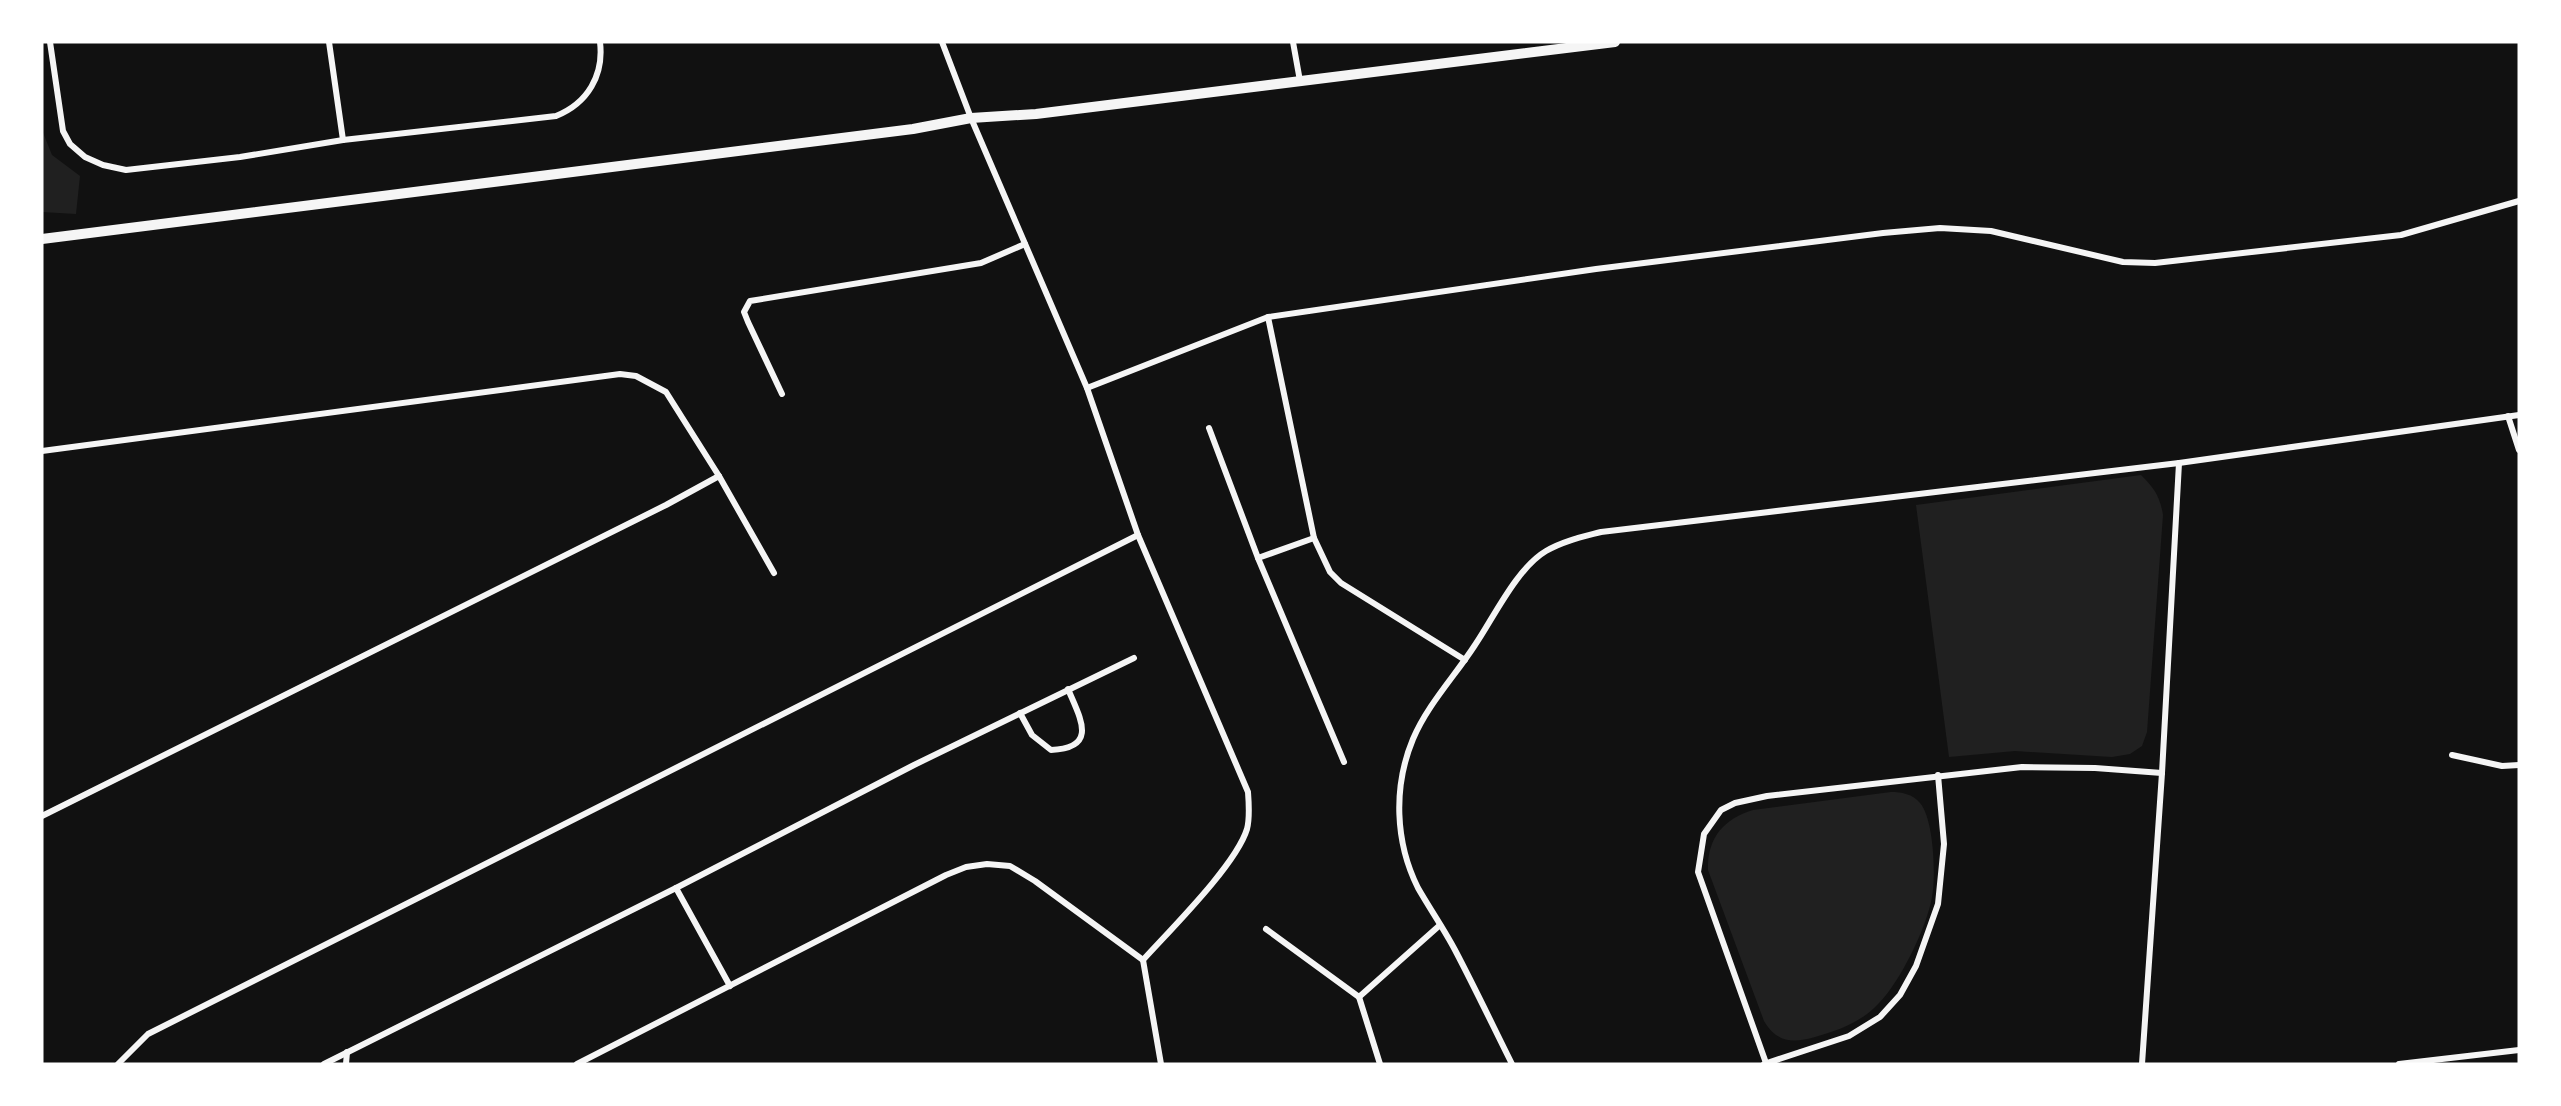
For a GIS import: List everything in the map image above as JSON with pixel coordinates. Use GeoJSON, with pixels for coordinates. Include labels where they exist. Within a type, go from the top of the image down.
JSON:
{"type":"FeatureCollection","features":[{"type":"Feature","properties":{"kind":"street"},"geometry":{"type":"LineString","coordinates":[[50,42],[63,131],[70,144],[85,157],[103,165],[126,170],[240,157],[343,140],[556,116],[570,110],[596,81],[602,57],[600,42]]}},
{"type":"Feature","properties":{"kind":"street"},"geometry":{"type":"LineString","coordinates":[[329,42],[343,140]]}},
{"type":"Feature","properties":{"kind":"street"},"geometry":{"type":"LineString","coordinates":[[942,42],[971,118],[1087,388],[1138,535],[1248,792],[1247,829],[1239,848],[1143,960]]}},
{"type":"Feature","properties":{"kind":"street"},"geometry":{"type":"LineString","coordinates":[[1293,42],[1300,81]]}},
{"type":"Feature","properties":{"kind":"street"},"geometry":{"type":"LineString","coordinates":[[42,239],[913,129],[971,118],[1036,114],[1615,42]]}},
{"type":"Feature","properties":{"kind":"street"},"geometry":{"type":"LineString","coordinates":[[1087,388],[1268,317],[1596,269],[1940,228],[1991,231],[2123,262],[2187,261],[2401,235],[2519,201]]}},
{"type":"Feature","properties":{"kind":"street"},"geometry":{"type":"LineString","coordinates":[[782,394],[744,312],[745,306],[750,301],[981,263],[1025,244]]}},
{"type":"Feature","properties":{"kind":"street"},"geometry":{"type":"LineString","coordinates":[[1268,317],[1314,538],[1330,572],[1341,584],[1465,660]]}},
{"type":"Feature","properties":{"kind":"street"},"geometry":{"type":"LineString","coordinates":[[42,451],[620,374],[636,376],[666,392],[719,476],[774,573]]}},
{"type":"Feature","properties":{"kind":"street"},"geometry":{"type":"LineString","coordinates":[[1512,1064],[1418,887],[1404,851],[1399,812],[1400,783],[1413,738],[1436,699],[1525,570],[1544,552],[1566,541],[1601,532],[2179,463],[2519,415]]}},
{"type":"Feature","properties":{"kind":"street"},"geometry":{"type":"LineString","coordinates":[[2508,416],[2519,450]]}},
{"type":"Feature","properties":{"kind":"street"},"geometry":{"type":"LineString","coordinates":[[1209,428],[1258,558],[1344,762]]}},
{"type":"Feature","properties":{"kind":"street"},"geometry":{"type":"LineString","coordinates":[[2142,1064],[2162,773],[2179,463]]}},
{"type":"Feature","properties":{"kind":"street"},"geometry":{"type":"LineString","coordinates":[[42,816],[645,516],[719,476]]}},
{"type":"Feature","properties":{"kind":"street"},"geometry":{"type":"LineString","coordinates":[[118,1064],[148,1034],[1138,535]]}},
{"type":"Feature","properties":{"kind":"street"},"geometry":{"type":"LineString","coordinates":[[1258,558],[1314,538]]}},
{"type":"Feature","properties":{"kind":"street"},"geometry":{"type":"LineString","coordinates":[[324,1064],[914,765],[1134,658]]}},
{"type":"Feature","properties":{"kind":"street"},"geometry":{"type":"LineString","coordinates":[[1020,713],[1032,735],[1051,750],[1065,749],[1077,744],[1083,735],[1083,726],[1068,689]]}},
{"type":"Feature","properties":{"kind":"street"},"geometry":{"type":"LineString","coordinates":[[2452,755],[2502,766],[2519,765]]}},
{"type":"Feature","properties":{"kind":"street"},"geometry":{"type":"LineString","coordinates":[[1938,775],[1944,844],[1938,903],[1916,966],[1900,995],[1880,1017],[1849,1036],[1765,1064],[1698,872],[1701,846],[1711,823],[1721,810],[1735,803],[1767,796],[1938,775],[2022,767],[2095,768],[2162,773]]}},
{"type":"Feature","properties":{"kind":"street"},"geometry":{"type":"LineString","coordinates":[[577,1064],[946,875],[966,867],[987,864],[1010,866],[1035,881],[1143,960],[1161,1064]]}},
{"type":"Feature","properties":{"kind":"street"},"geometry":{"type":"LineString","coordinates":[[675,888],[730,986]]}},
{"type":"Feature","properties":{"kind":"street"},"geometry":{"type":"LineString","coordinates":[[1359,997],[1440,925]]}},
{"type":"Feature","properties":{"kind":"street"},"geometry":{"type":"LineString","coordinates":[[1266,929],[1359,997],[1380,1064]]}},
{"type":"Feature","properties":{"kind":"street"},"geometry":{"type":"LineString","coordinates":[[2399,1064],[2519,1050]]}},
{"type":"Feature","properties":{"kind":"street"},"geometry":{"type":"LineString","coordinates":[[346,1064],[347,1052]]}},
{"type":"Feature","properties":{"kind":"shaded area"},"geometry":{"type":"Polygon","coordinates":[[[42,130],[52,155],[80,176],[76,214],[42,212],[42,130]]]}},
{"type":"Feature","properties":{"kind":"shaded area"},"geometry":{"type":"Polygon","coordinates":[[[2141,475],[2156,493],[2163,515],[2147,732],[2142,746],[2130,754],[2112,757],[2015,751],[1949,757],[1916,505],[2141,475]]]}},
{"type":"Feature","properties":{"kind":"shaded area"},"geometry":{"type":"Polygon","coordinates":[[[1891,792],[1907,794],[1920,803],[1925,811],[1931,834],[1934,863],[1932,897],[1919,938],[1895,982],[1872,1010],[1841,1028],[1815,1037],[1786,1040],[1774,1034],[1764,1021],[1708,870],[1710,849],[1725,825],[1753,810],[1891,792]]]}}]}
